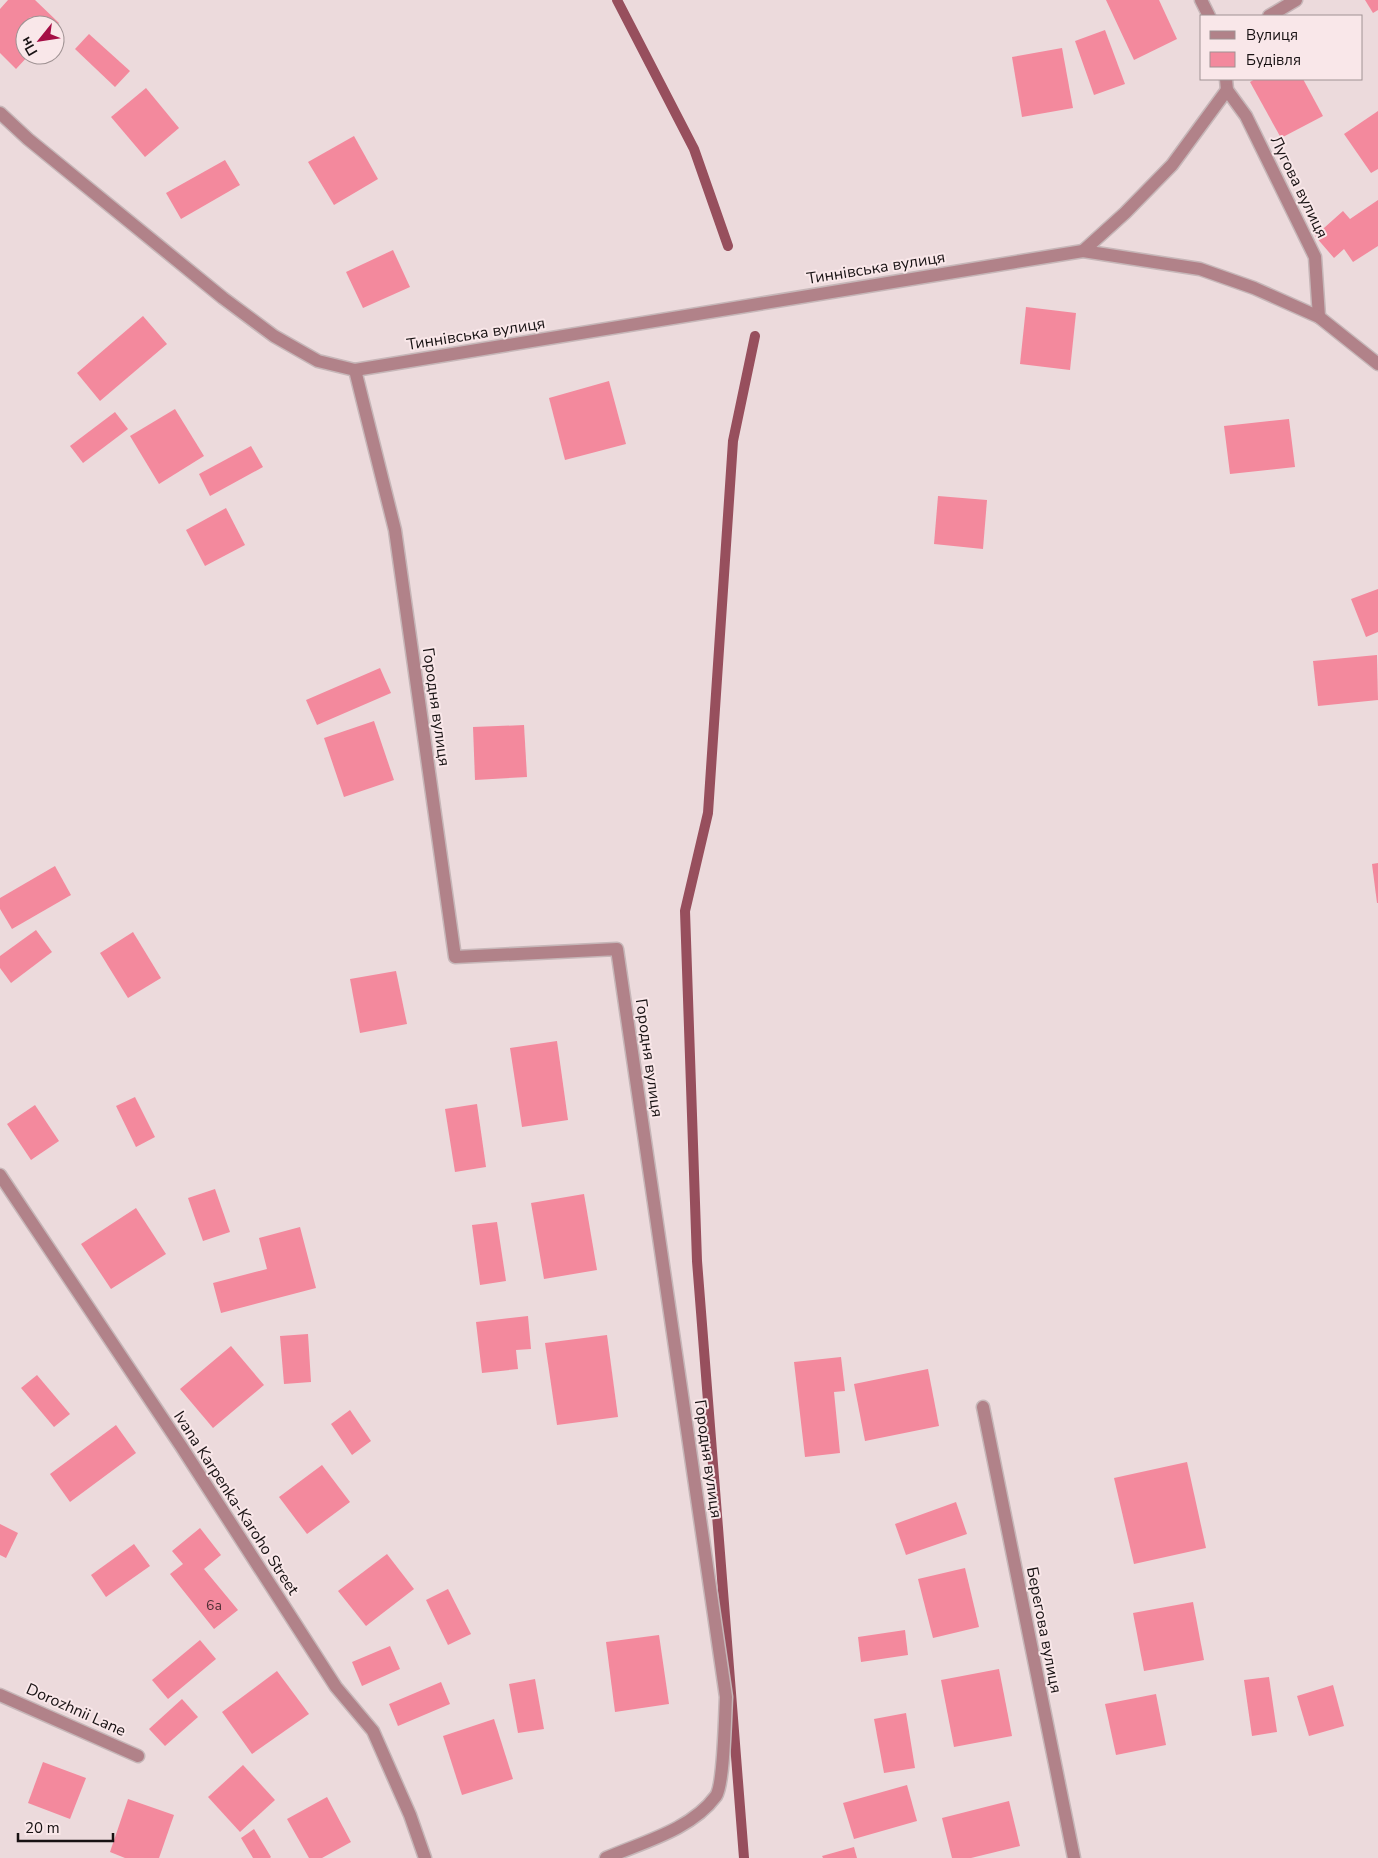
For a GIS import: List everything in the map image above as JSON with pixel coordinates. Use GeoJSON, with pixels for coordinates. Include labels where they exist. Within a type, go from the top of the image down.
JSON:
{"type":"FeatureCollection","features":[{"type":"Feature","properties":{"kind":"street"},"geometry":{"type":"LineString","coordinates":[[1202,0],[1209,15]]}},
{"type":"Feature","properties":{"kind":"street"},"geometry":{"type":"LineString","coordinates":[[1272,15],[1296,0]]}},
{"type":"Feature","properties":{"kind":"street"},"geometry":{"type":"LineString","coordinates":[[1083,250],[1125,213],[1172,166],[1226,85]]}},
{"type":"Feature","properties":{"kind":"street","name":"Лугова вулиця"},"geometry":{"type":"LineString","coordinates":[[1226,85],[1246,116],[1316,257],[1320,317]]}},
{"type":"Feature","properties":{"kind":"street"},"geometry":{"type":"LineString","coordinates":[[0,113],[28,139],[223,298],[274,336],[318,361],[355,370]]}},
{"type":"Feature","properties":{"kind":"street","name":"Тиннівська вулиця"},"geometry":{"type":"LineString","coordinates":[[355,370],[1083,250],[1200,268],[1254,288],[1320,317],[1378,364]]}},
{"type":"Feature","properties":{"kind":"street","name":"Городня вулиця"},"geometry":{"type":"LineString","coordinates":[[355,370],[395,530],[455,956],[617,950],[726,1697],[725,1739],[717,1795],[687,1823],[606,1858]]}},
{"type":"Feature","properties":{"kind":"street","name":"Ivana Karpenka-Karoho Street"},"geometry":{"type":"LineString","coordinates":[[0,1175],[181,1446],[336,1687],[373,1731],[410,1814],[424,1858]]}},
{"type":"Feature","properties":{"kind":"street","name":"Берегова вулиця"},"geometry":{"type":"LineString","coordinates":[[983,1408],[1074,1858]]}},
{"type":"Feature","properties":{"kind":"street","name":"Dorozhnii Lane"},"geometry":{"type":"LineString","coordinates":[[0,1695],[138,1756]]}},
{"type":"Feature","properties":{"kind":"building"},"geometry":{"type":"Polygon","coordinates":[[[8,0],[35,0],[51,15],[15,15],[15,65],[20,65],[16,69],[0,53],[0,9],[8,0]]]}},
{"type":"Feature","properties":{"kind":"building"},"geometry":{"type":"Polygon","coordinates":[[[1106,0],[1159,0],[1177,39],[1134,60],[1106,0]]]}},
{"type":"Feature","properties":{"kind":"building"},"geometry":{"type":"Polygon","coordinates":[[[1365,0],[1378,0],[1378,10],[1373,13],[1365,0]]]}},
{"type":"Feature","properties":{"kind":"building"},"geometry":{"type":"Polygon","coordinates":[[[1105,30],[1125,84],[1094,95],[1075,41],[1105,30]]]}},
{"type":"Feature","properties":{"kind":"building"},"geometry":{"type":"Polygon","coordinates":[[[89,34],[130,71],[115,87],[75,49],[89,34]]]}},
{"type":"Feature","properties":{"kind":"building"},"geometry":{"type":"Polygon","coordinates":[[[1062,48],[1073,108],[1022,117],[1012,57],[1062,48]]]}},
{"type":"Feature","properties":{"kind":"building"},"geometry":{"type":"Polygon","coordinates":[[[1253,80],[1304,80],[1323,116],[1281,138],[1250,82],[1253,80]]]}},
{"type":"Feature","properties":{"kind":"building"},"geometry":{"type":"Polygon","coordinates":[[[146,88],[179,128],[145,157],[111,117],[146,88]]]}},
{"type":"Feature","properties":{"kind":"building"},"geometry":{"type":"Polygon","coordinates":[[[1378,111],[1378,169],[1371,173],[1344,134],[1378,111]]]}},
{"type":"Feature","properties":{"kind":"building"},"geometry":{"type":"Polygon","coordinates":[[[354,136],[378,179],[334,205],[308,162],[354,136]]]}},
{"type":"Feature","properties":{"kind":"building"},"geometry":{"type":"Polygon","coordinates":[[[225,160],[240,185],[181,219],[166,193],[225,160]]]}},
{"type":"Feature","properties":{"kind":"building"},"geometry":{"type":"Polygon","coordinates":[[[1378,200],[1378,246],[1353,262],[1344,249],[1334,258],[1315,236],[1343,211],[1350,219],[1378,200]]]}},
{"type":"Feature","properties":{"kind":"building"},"geometry":{"type":"Polygon","coordinates":[[[393,250],[410,287],[363,308],[346,272],[393,250]]]}},
{"type":"Feature","properties":{"kind":"building"},"geometry":{"type":"Polygon","coordinates":[[[1026,307],[1076,313],[1070,370],[1020,364],[1026,307]]]}},
{"type":"Feature","properties":{"kind":"building"},"geometry":{"type":"Polygon","coordinates":[[[143,316],[167,344],[100,401],[77,373],[143,316]]]}},
{"type":"Feature","properties":{"kind":"building"},"geometry":{"type":"Polygon","coordinates":[[[609,381],[626,444],[565,460],[549,398],[609,381]]]}},
{"type":"Feature","properties":{"kind":"building"},"geometry":{"type":"Polygon","coordinates":[[[175,409],[204,456],[159,484],[130,436],[175,409]]]}},
{"type":"Feature","properties":{"kind":"building"},"geometry":{"type":"Polygon","coordinates":[[[115,412],[128,429],[83,463],[70,446],[115,412]]]}},
{"type":"Feature","properties":{"kind":"building"},"geometry":{"type":"Polygon","coordinates":[[[1289,419],[1295,467],[1230,474],[1224,426],[1289,419]]]}},
{"type":"Feature","properties":{"kind":"building"},"geometry":{"type":"Polygon","coordinates":[[[251,446],[263,467],[210,496],[199,474],[251,446]]]}},
{"type":"Feature","properties":{"kind":"building"},"geometry":{"type":"Polygon","coordinates":[[[938,496],[987,500],[983,549],[934,544],[938,496]]]}},
{"type":"Feature","properties":{"kind":"building"},"geometry":{"type":"Polygon","coordinates":[[[226,508],[245,545],[205,566],[186,530],[226,508]]]}},
{"type":"Feature","properties":{"kind":"building"},"geometry":{"type":"Polygon","coordinates":[[[1378,589],[1378,632],[1366,637],[1351,599],[1378,589]]]}},
{"type":"Feature","properties":{"kind":"building"},"geometry":{"type":"Polygon","coordinates":[[[1377,655],[1378,700],[1318,706],[1313,661],[1377,655]]]}},
{"type":"Feature","properties":{"kind":"building"},"geometry":{"type":"Polygon","coordinates":[[[380,668],[391,693],[317,725],[306,700],[380,668]]]}},
{"type":"Feature","properties":{"kind":"building"},"geometry":{"type":"Polygon","coordinates":[[[374,721],[394,780],[344,797],[324,738],[374,721]]]}},
{"type":"Feature","properties":{"kind":"building"},"geometry":{"type":"Polygon","coordinates":[[[524,725],[527,777],[475,780],[473,727],[524,725]]]}},
{"type":"Feature","properties":{"kind":"building"},"geometry":{"type":"Polygon","coordinates":[[[1378,863],[1378,903],[1377,903],[1372,864],[1378,863]]]}},
{"type":"Feature","properties":{"kind":"building"},"geometry":{"type":"Polygon","coordinates":[[[55,866],[71,895],[12,929],[0,909],[0,898],[55,866]]]}},
{"type":"Feature","properties":{"kind":"building"},"geometry":{"type":"Polygon","coordinates":[[[36,930],[52,952],[11,983],[0,968],[0,956],[36,930]]]}},
{"type":"Feature","properties":{"kind":"building"},"geometry":{"type":"Polygon","coordinates":[[[133,932],[161,978],[128,998],[100,953],[133,932]]]}},
{"type":"Feature","properties":{"kind":"building"},"geometry":{"type":"Polygon","coordinates":[[[396,971],[407,1024],[360,1033],[350,979],[396,971]]]}},
{"type":"Feature","properties":{"kind":"building"},"geometry":{"type":"Polygon","coordinates":[[[557,1041],[568,1120],[522,1127],[510,1048],[557,1041]]]}},
{"type":"Feature","properties":{"kind":"building"},"geometry":{"type":"Polygon","coordinates":[[[135,1097],[155,1137],[136,1147],[116,1106],[135,1097]]]}},
{"type":"Feature","properties":{"kind":"building"},"geometry":{"type":"Polygon","coordinates":[[[477,1104],[486,1167],[455,1172],[445,1109],[477,1104]]]}},
{"type":"Feature","properties":{"kind":"building"},"geometry":{"type":"Polygon","coordinates":[[[35,1105],[59,1141],[31,1160],[7,1124],[35,1105]]]}},
{"type":"Feature","properties":{"kind":"building"},"geometry":{"type":"Polygon","coordinates":[[[215,1189],[230,1232],[203,1241],[188,1198],[215,1189]]]}},
{"type":"Feature","properties":{"kind":"building"},"geometry":{"type":"Polygon","coordinates":[[[584,1194],[597,1270],[544,1279],[531,1203],[584,1194]]]}},
{"type":"Feature","properties":{"kind":"building"},"geometry":{"type":"Polygon","coordinates":[[[136,1208],[166,1254],[111,1289],[81,1244],[136,1208]]]}},
{"type":"Feature","properties":{"kind":"building"},"geometry":{"type":"Polygon","coordinates":[[[497,1222],[506,1281],[480,1285],[472,1225],[497,1222]]]}},
{"type":"Feature","properties":{"kind":"building"},"geometry":{"type":"Polygon","coordinates":[[[300,1227],[316,1288],[221,1313],[213,1283],[267,1269],[259,1238],[300,1227]]]}},
{"type":"Feature","properties":{"kind":"building"},"geometry":{"type":"Polygon","coordinates":[[[528,1316],[531,1349],[516,1350],[518,1369],[482,1373],[476,1322],[528,1316]]]}},
{"type":"Feature","properties":{"kind":"building"},"geometry":{"type":"Polygon","coordinates":[[[308,1334],[311,1382],[284,1384],[280,1336],[308,1334]]]}},
{"type":"Feature","properties":{"kind":"building"},"geometry":{"type":"Polygon","coordinates":[[[607,1335],[618,1417],[557,1425],[545,1343],[607,1335]]]}},
{"type":"Feature","properties":{"kind":"building"},"geometry":{"type":"Polygon","coordinates":[[[231,1346],[264,1385],[213,1428],[180,1389],[231,1346]]]}},
{"type":"Feature","properties":{"kind":"building"},"geometry":{"type":"Polygon","coordinates":[[[841,1357],[845,1391],[834,1392],[840,1453],[805,1457],[794,1362],[841,1357]]]}},
{"type":"Feature","properties":{"kind":"building"},"geometry":{"type":"Polygon","coordinates":[[[928,1369],[939,1426],[865,1441],[854,1384],[928,1369]]]}},
{"type":"Feature","properties":{"kind":"building"},"geometry":{"type":"Polygon","coordinates":[[[37,1375],[70,1414],[54,1427],[21,1388],[37,1375]]]}},
{"type":"Feature","properties":{"kind":"building"},"geometry":{"type":"Polygon","coordinates":[[[350,1410],[371,1441],[352,1455],[331,1424],[350,1410]]]}},
{"type":"Feature","properties":{"kind":"building"},"geometry":{"type":"Polygon","coordinates":[[[116,1425],[136,1453],[70,1502],[50,1474],[116,1425]]]}},
{"type":"Feature","properties":{"kind":"building"},"geometry":{"type":"Polygon","coordinates":[[[1187,1462],[1206,1548],[1134,1564],[1114,1478],[1187,1462]]]}},
{"type":"Feature","properties":{"kind":"building"},"geometry":{"type":"Polygon","coordinates":[[[322,1465],[350,1502],[307,1534],[279,1497],[322,1465]]]}},
{"type":"Feature","properties":{"kind":"building"},"geometry":{"type":"Polygon","coordinates":[[[956,1502],[967,1534],[906,1555],[895,1524],[956,1502]]]}},
{"type":"Feature","properties":{"kind":"building"},"geometry":{"type":"Polygon","coordinates":[[[0,1524],[18,1533],[6,1558],[0,1555],[0,1524]]]}},
{"type":"Feature","properties":{"kind":"building"},"geometry":{"type":"Polygon","coordinates":[[[200,1528],[221,1555],[204,1569],[238,1610],[214,1629],[170,1574],[183,1564],[172,1551],[200,1528]]]}},
{"type":"Feature","properties":{"kind":"building"},"geometry":{"type":"Polygon","coordinates":[[[134,1544],[150,1566],[106,1597],[91,1575],[134,1544]]]}},
{"type":"Feature","properties":{"kind":"building"},"geometry":{"type":"Polygon","coordinates":[[[387,1554],[414,1589],[366,1626],[338,1591],[387,1554]]]}},
{"type":"Feature","properties":{"kind":"building"},"geometry":{"type":"Polygon","coordinates":[[[965,1568],[979,1627],[933,1638],[918,1579],[965,1568]]]}},
{"type":"Feature","properties":{"kind":"building"},"geometry":{"type":"Polygon","coordinates":[[[448,1589],[471,1634],[448,1645],[426,1600],[448,1589]]]}},
{"type":"Feature","properties":{"kind":"building"},"geometry":{"type":"Polygon","coordinates":[[[1193,1602],[1204,1660],[1144,1671],[1133,1613],[1193,1602]]]}},
{"type":"Feature","properties":{"kind":"building"},"geometry":{"type":"Polygon","coordinates":[[[905,1630],[908,1655],[861,1662],[858,1637],[905,1630]]]}},
{"type":"Feature","properties":{"kind":"building"},"geometry":{"type":"Polygon","coordinates":[[[659,1635],[669,1704],[615,1712],[606,1642],[659,1635]]]}},
{"type":"Feature","properties":{"kind":"building"},"geometry":{"type":"Polygon","coordinates":[[[200,1640],[216,1659],[168,1699],[152,1680],[200,1640]]]}},
{"type":"Feature","properties":{"kind":"building"},"geometry":{"type":"Polygon","coordinates":[[[390,1646],[400,1669],[362,1686],[352,1662],[390,1646]]]}},
{"type":"Feature","properties":{"kind":"building"},"geometry":{"type":"Polygon","coordinates":[[[999,1669],[1012,1736],[954,1747],[941,1680],[999,1669]]]}},
{"type":"Feature","properties":{"kind":"building"},"geometry":{"type":"Polygon","coordinates":[[[277,1671],[309,1714],[252,1754],[222,1712],[277,1671]]]}},
{"type":"Feature","properties":{"kind":"building"},"geometry":{"type":"Polygon","coordinates":[[[1269,1677],[1277,1732],[1252,1736],[1244,1680],[1269,1677]]]}},
{"type":"Feature","properties":{"kind":"building"},"geometry":{"type":"Polygon","coordinates":[[[535,1679],[544,1729],[518,1733],[509,1684],[535,1679]]]}},
{"type":"Feature","properties":{"kind":"building"},"geometry":{"type":"Polygon","coordinates":[[[441,1682],[450,1704],[398,1726],[389,1704],[441,1682]]]}},
{"type":"Feature","properties":{"kind":"building"},"geometry":{"type":"Polygon","coordinates":[[[1333,1685],[1344,1726],[1309,1736],[1297,1696],[1333,1685]]]}},
{"type":"Feature","properties":{"kind":"building"},"geometry":{"type":"Polygon","coordinates":[[[1156,1694],[1166,1745],[1116,1755],[1105,1704],[1156,1694]]]}},
{"type":"Feature","properties":{"kind":"building"},"geometry":{"type":"Polygon","coordinates":[[[182,1699],[198,1717],[165,1746],[149,1729],[182,1699]]]}},
{"type":"Feature","properties":{"kind":"building"},"geometry":{"type":"Polygon","coordinates":[[[906,1713],[915,1768],[884,1773],[874,1719],[906,1713]]]}},
{"type":"Feature","properties":{"kind":"building"},"geometry":{"type":"Polygon","coordinates":[[[494,1719],[513,1779],[462,1795],[443,1736],[494,1719]]]}},
{"type":"Feature","properties":{"kind":"building"},"geometry":{"type":"Polygon","coordinates":[[[43,1762],[86,1778],[70,1819],[28,1803],[43,1762]]]}},
{"type":"Feature","properties":{"kind":"building"},"geometry":{"type":"Polygon","coordinates":[[[243,1765],[275,1800],[240,1832],[208,1797],[243,1765]]]}},
{"type":"Feature","properties":{"kind":"building"},"geometry":{"type":"Polygon","coordinates":[[[907,1785],[917,1821],[854,1839],[843,1803],[907,1785]]]}},
{"type":"Feature","properties":{"kind":"building"},"geometry":{"type":"Polygon","coordinates":[[[327,1797],[351,1842],[322,1858],[309,1858],[287,1819],[327,1797]]]}},
{"type":"Feature","properties":{"kind":"building"},"geometry":{"type":"Polygon","coordinates":[[[128,1799],[174,1815],[159,1858],[125,1858],[110,1852],[128,1799]]]}},
{"type":"Feature","properties":{"kind":"building"},"geometry":{"type":"Polygon","coordinates":[[[1009,1801],[1020,1846],[971,1858],[952,1858],[942,1818],[1009,1801]]]}},
{"type":"Feature","properties":{"kind":"building"},"geometry":{"type":"Polygon","coordinates":[[[254,1829],[270,1858],[253,1858],[241,1838],[254,1829]]]}},
{"type":"Feature","properties":{"kind":"building"},"geometry":{"type":"Polygon","coordinates":[[[854,1847],[857,1858],[823,1858],[822,1856],[854,1847]]]}},
{"type":"Feature","properties":{"kind":"waterway"},"geometry":{"type":"LineString","coordinates":[[617,0],[694,149],[728,246]]}},
{"type":"Feature","properties":{"kind":"waterway"},"geometry":{"type":"LineString","coordinates":[[744,1858],[697,1261],[685,911],[708,813],[733,441],[755,336]]}}]}
